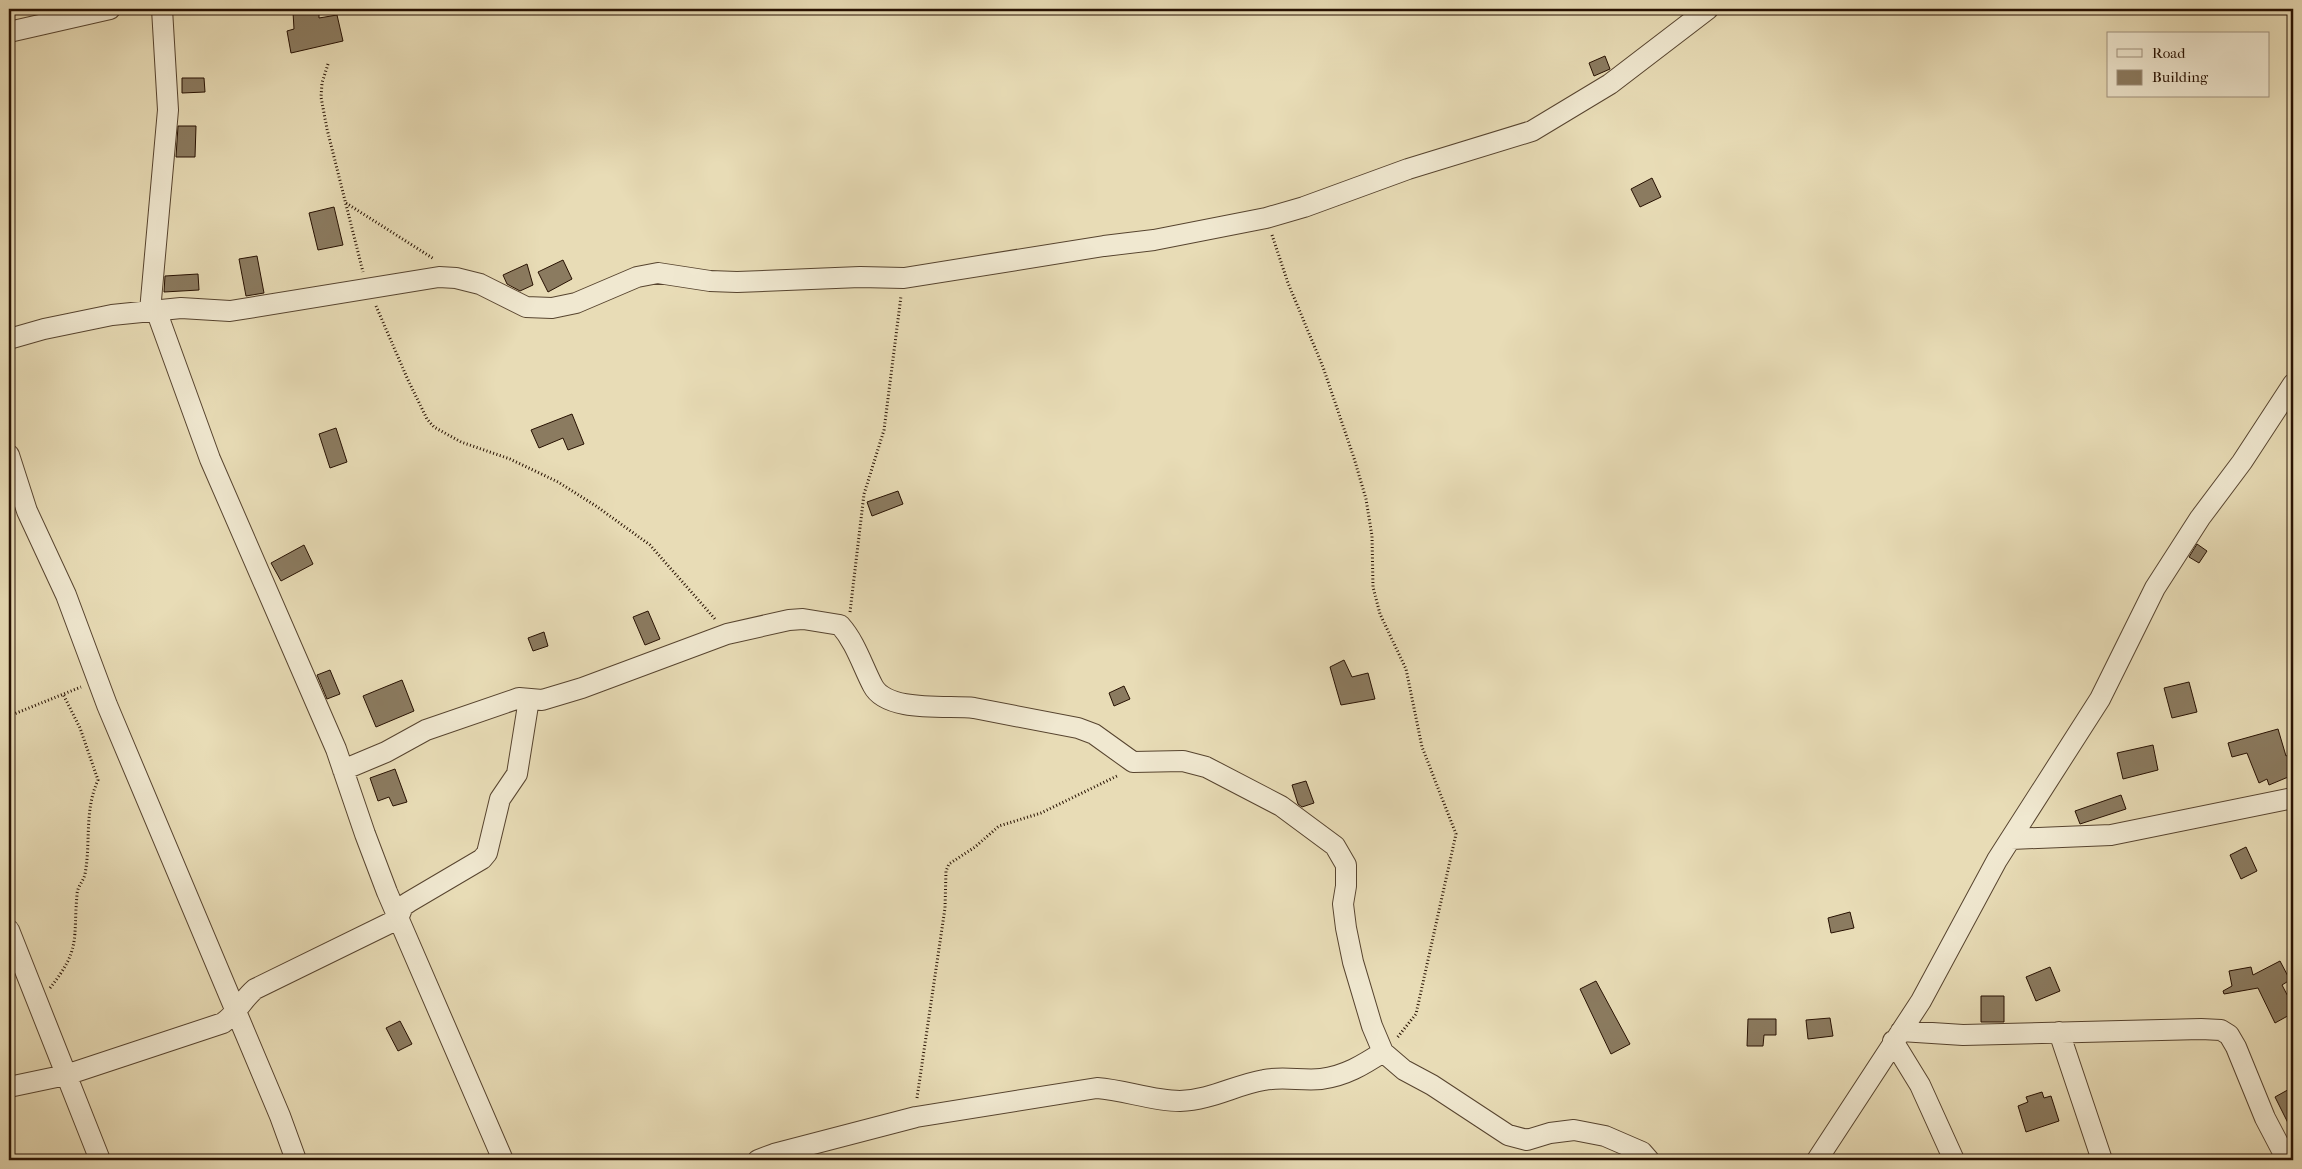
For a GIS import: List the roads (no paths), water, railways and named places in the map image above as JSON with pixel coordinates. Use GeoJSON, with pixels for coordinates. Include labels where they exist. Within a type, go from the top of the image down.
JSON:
{"type":"FeatureCollection","features":[{"type":"Feature","properties":{"kind":"street"},"geometry":{"type":"LineString","coordinates":[[9,32],[110,9]]}},
{"type":"Feature","properties":{"kind":"street"},"geometry":{"type":"LineString","coordinates":[[162,9],[168,110],[153,311],[210,459],[343,770],[364,834],[398,919],[503,1160]]}},
{"type":"Feature","properties":{"kind":"street"},"geometry":{"type":"LineString","coordinates":[[9,339],[44,329],[112,315],[181,308],[230,311],[418,279],[456,278],[480,284],[526,307],[552,308],[576,303],[637,277],[658,273],[710,281],[737,282],[860,277],[904,278],[1104,246],[1154,240],[1266,218],[1304,207],[1418,166],[1532,131],[1610,84],[1708,9]]}},
{"type":"Feature","properties":{"kind":"street"},"geometry":{"type":"LineString","coordinates":[[1817,1160],[1940,969],[1997,860],[2100,699],[2155,588],[2200,518],[2242,462],[2293,384]]}},
{"type":"Feature","properties":{"kind":"street"},"geometry":{"type":"LineString","coordinates":[[9,454],[27,511],[66,595],[98,680],[280,1116],[296,1160]]}},
{"type":"Feature","properties":{"kind":"street"},"geometry":{"type":"LineString","coordinates":[[343,770],[386,752],[426,730],[519,698],[542,700],[582,688],[727,634],[789,620],[803,619],[840,625],[847,633],[874,688],[880,695],[930,708],[958,706],[974,708],[1078,728],[1094,734],[1133,762],[1183,761],[1206,767],[1281,806],[1335,846],[1346,865],[1346,886],[1343,904],[1353,962],[1372,1026],[1383,1052],[1404,1070],[1432,1085],[1508,1135],[1527,1140],[1550,1133],[1574,1130],[1605,1136],[1642,1152],[1649,1160]]}},
{"type":"Feature","properties":{"kind":"street"},"geometry":{"type":"LineString","coordinates":[[9,1087],[66,1075],[223,1023],[236,1012],[246,997],[255,989],[398,919],[403,906],[408,902],[482,859],[487,853],[500,799],[517,774],[529,699]]}},
{"type":"Feature","properties":{"kind":"street"},"geometry":{"type":"LineString","coordinates":[[2011,839],[2111,834],[2293,798]]}},
{"type":"Feature","properties":{"kind":"street"},"geometry":{"type":"LineString","coordinates":[[9,930],[100,1160]]}},
{"type":"Feature","properties":{"kind":"street"},"geometry":{"type":"LineString","coordinates":[[1897,1036],[2201,1028],[2221,1030],[2228,1035],[2236,1047],[2265,1118],[2287,1160]]}},
{"type":"Feature","properties":{"kind":"street"},"geometry":{"type":"LineString","coordinates":[[2058,1032],[2102,1160]]}},
{"type":"Feature","properties":{"kind":"street"},"geometry":{"type":"LineString","coordinates":[[1897,1036],[1954,1160]]}},
{"type":"Feature","properties":{"kind":"street"},"geometry":{"type":"LineString","coordinates":[[758,1160],[774,1154],[916,1117],[1097,1088],[1122,1090],[1154,1098],[1179,1101],[1207,1098],[1265,1080],[1321,1079],[1355,1070],[1383,1052]]}}]}
